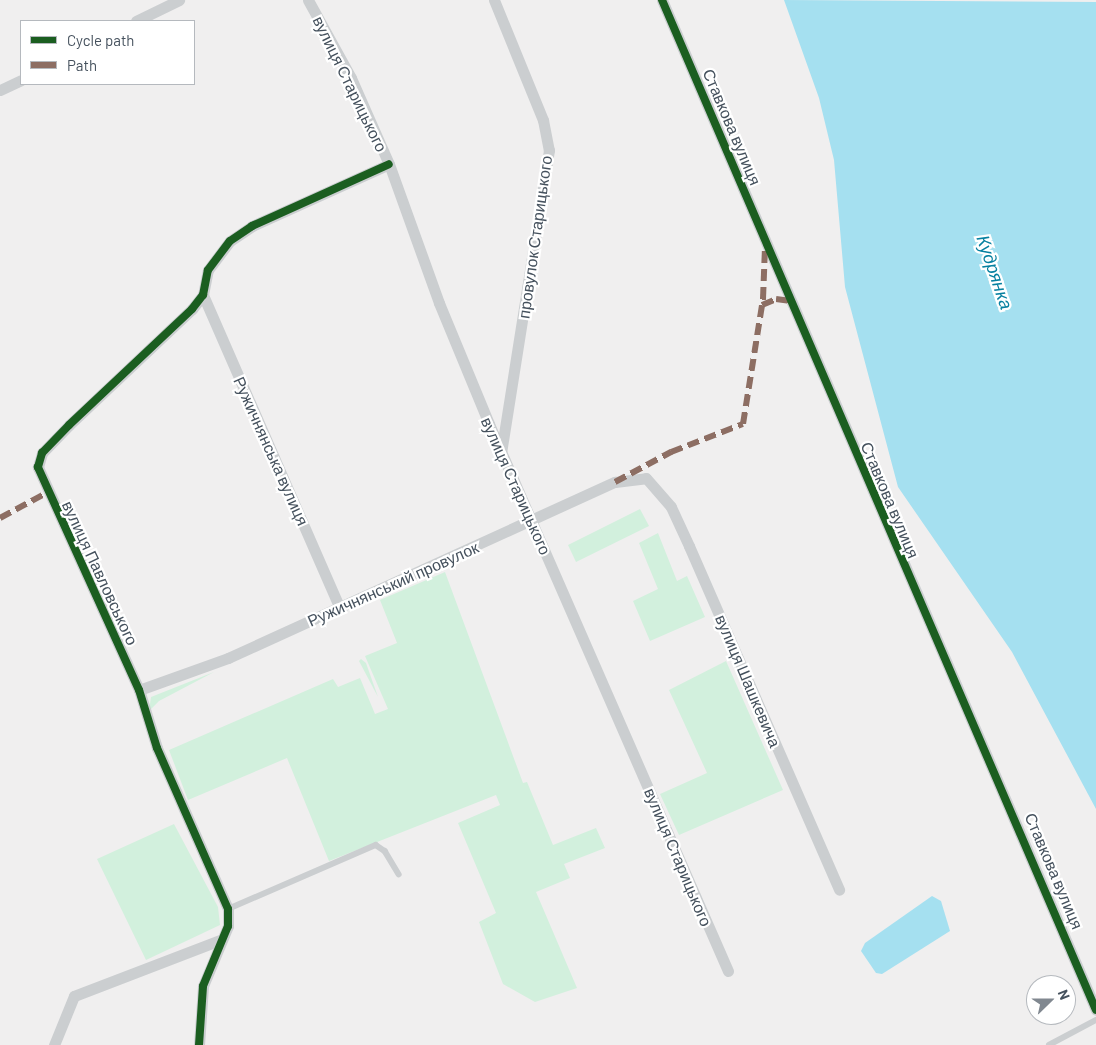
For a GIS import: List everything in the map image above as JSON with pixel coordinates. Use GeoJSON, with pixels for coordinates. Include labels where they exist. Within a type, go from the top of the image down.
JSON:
{"type":"FeatureCollection","features":[{"type":"Feature","properties":{"kind":"street"},"geometry":{"type":"LineString","coordinates":[[138,20],[179,0]]}},
{"type":"Feature","properties":{"kind":"street","name":"вулиця Старицького"},"geometry":{"type":"LineString","coordinates":[[308,0],[351,78],[389,164],[439,303],[489,424],[728,971]]}},
{"type":"Feature","properties":{"kind":"street","name":"провулок Старицького"},"geometry":{"type":"LineString","coordinates":[[494,0],[543,120],[549,150],[501,452]]}},
{"type":"Feature","properties":{"kind":"street","name":"Ставкова вулиця"},"geometry":{"type":"LineString","coordinates":[[662,0],[1096,1010]]}},
{"type":"Feature","properties":{"kind":"street"},"geometry":{"type":"LineString","coordinates":[[0,90],[20,80]]}},
{"type":"Feature","properties":{"kind":"street"},"geometry":{"type":"LineString","coordinates":[[203,295],[208,270],[230,241],[260,222],[389,164]]}},
{"type":"Feature","properties":{"kind":"street","name":"вулиця Павловського"},"geometry":{"type":"LineString","coordinates":[[203,295],[42,453],[38,467],[139,690],[157,748],[228,909]]}},
{"type":"Feature","properties":{"kind":"street","name":"Ружичнянська вулиця"},"geometry":{"type":"LineString","coordinates":[[203,295],[339,606]]}},
{"type":"Feature","properties":{"kind":"street"},"geometry":{"type":"LineString","coordinates":[[489,424],[507,420]]}},
{"type":"Feature","properties":{"kind":"street","name":"Ружичнянський провулок"},"geometry":{"type":"LineString","coordinates":[[139,690],[228,658],[339,606],[533,523],[615,482],[646,478]]}},
{"type":"Feature","properties":{"kind":"street","name":"вулиця Шашкевича"},"geometry":{"type":"LineString","coordinates":[[646,478],[671,507],[686,538],[838,890]]}},
{"type":"Feature","properties":{"kind":"street"},"geometry":{"type":"LineString","coordinates":[[199,1045],[203,986],[220,940],[228,926],[228,909]]}},
{"type":"Feature","properties":{"kind":"street"},"geometry":{"type":"LineString","coordinates":[[54,1045],[74,996],[220,940]]}},
{"type":"Feature","properties":{"kind":"lane"},"geometry":{"type":"LineString","coordinates":[[228,909],[376,845],[385,851],[399,874]]}},
{"type":"Feature","properties":{"kind":"lane"},"geometry":{"type":"LineString","coordinates":[[1049,1045],[1096,1020]]}},
{"type":"Feature","properties":{"kind":"green space"},"geometry":{"type":"Polygon","coordinates":[[[640,509],[649,526],[576,562],[568,545],[640,509]]]}},
{"type":"Feature","properties":{"kind":"green space"},"geometry":{"type":"Polygon","coordinates":[[[658,533],[677,581],[687,576],[705,617],[650,641],[633,601],[658,589],[639,543],[658,533]]]}},
{"type":"Feature","properties":{"kind":"green space"},"geometry":{"type":"Polygon","coordinates":[[[445,572],[523,783],[527,782],[553,845],[596,828],[605,848],[564,864],[570,878],[536,892],[577,988],[535,1002],[503,984],[479,922],[496,913],[458,823],[500,805],[496,795],[329,861],[287,758],[188,800],[169,750],[333,679],[338,687],[360,678],[375,714],[388,709],[365,656],[397,643],[380,600],[445,572]]]}},
{"type":"Feature","properties":{"kind":"green space"},"geometry":{"type":"Polygon","coordinates":[[[361,659],[366,663],[378,697],[359,661],[361,659]]]}},
{"type":"Feature","properties":{"kind":"green space"},"geometry":{"type":"Polygon","coordinates":[[[726,661],[783,790],[679,835],[660,794],[707,773],[669,690],[726,661]]]}},
{"type":"Feature","properties":{"kind":"green space"},"geometry":{"type":"Polygon","coordinates":[[[214,672],[159,701],[149,711],[151,697],[214,672]]]}},
{"type":"Feature","properties":{"kind":"green space"},"geometry":{"type":"Polygon","coordinates":[[[174,824],[218,907],[220,925],[146,960],[97,859],[174,824]]]}},
{"type":"Feature","properties":{"kind":"water","name":"Кудрянка"},"geometry":{"type":"Polygon","coordinates":[[[784,0],[1096,2],[1096,809],[1012,652],[898,487],[845,287],[834,160],[819,98],[784,0]]]}},
{"type":"Feature","properties":{"kind":"water"},"geometry":{"type":"Polygon","coordinates":[[[932,896],[941,901],[950,931],[882,974],[876,973],[861,951],[865,943],[932,896]]]}},
{"type":"Feature","properties":{"kind":"marked path"},"geometry":{"type":"LineString","coordinates":[[615,482],[671,452],[743,424],[763,299],[765,246]]}},
{"type":"Feature","properties":{"kind":"marked path"},"geometry":{"type":"LineString","coordinates":[[762,305],[776,299],[791,301]]}},
{"type":"Feature","properties":{"kind":"marked path"},"geometry":{"type":"LineString","coordinates":[[0,518],[48,492]]}},
{"type":"Feature","properties":{"kind":"cycle path"},"geometry":{"type":"LineString","coordinates":[[662,0],[1096,1010]]}},
{"type":"Feature","properties":{"kind":"cycle path"},"geometry":{"type":"LineString","coordinates":[[199,1045],[203,986],[228,926],[228,909],[157,748],[139,690],[38,467],[42,453],[69,425],[192,309],[203,295],[208,270],[230,241],[252,226],[389,164]]}}]}
